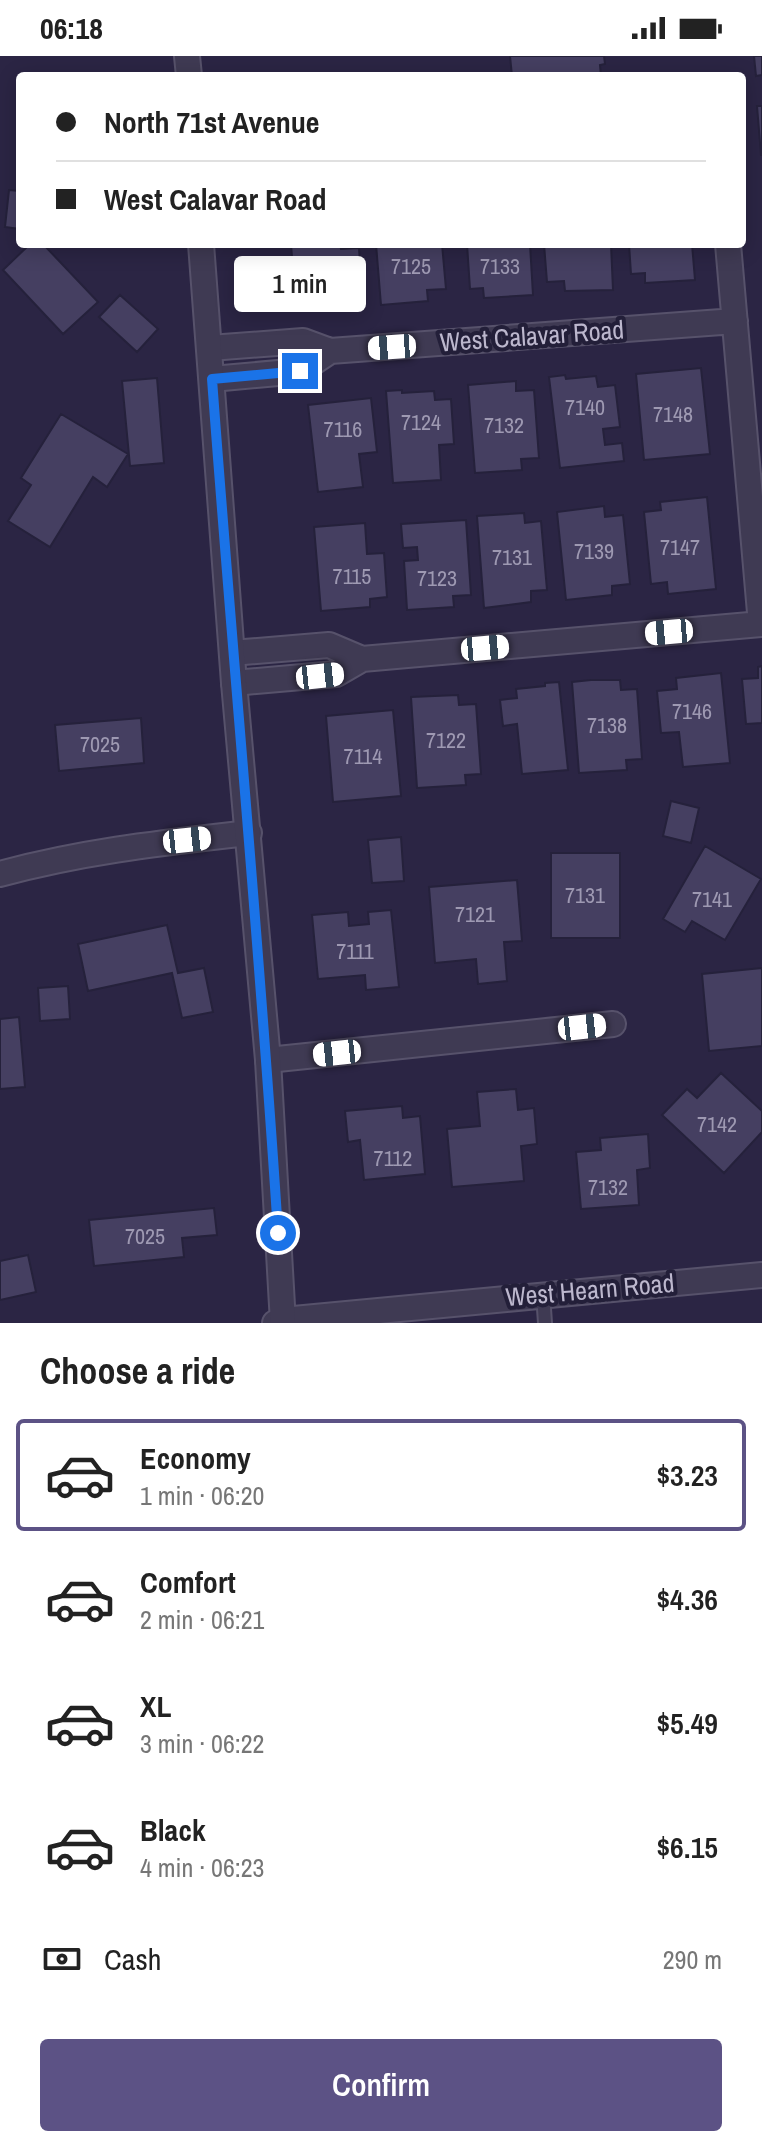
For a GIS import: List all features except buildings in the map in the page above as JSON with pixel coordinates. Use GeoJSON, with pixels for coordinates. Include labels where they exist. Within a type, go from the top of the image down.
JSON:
{"type":"FeatureCollection","features":[{"type":"Feature","properties":{"kind":"street"},"geometry":{"type":"LineString","coordinates":[[201,248],[234,683],[268,1060],[280,1322]]}},
{"type":"Feature","properties":{"kind":"street"},"geometry":{"type":"LineString","coordinates":[[234,683],[336,674],[362,659],[761,624],[728,248]]}},
{"type":"Feature","properties":{"kind":"street","name":"West Calavar Road"},"geometry":{"type":"LineString","coordinates":[[210,348],[303,341],[330,351],[735,321]]}},
{"type":"Feature","properties":{"kind":"street"},"geometry":{"type":"LineString","coordinates":[[277,342],[281,373]]}},
{"type":"Feature","properties":{"kind":"street","name":"West Calavar Road"},"geometry":{"type":"LineString","coordinates":[[212,379],[300,371],[330,351]]}},
{"type":"Feature","properties":{"kind":"street"},"geometry":{"type":"LineString","coordinates":[[232,653],[329,645],[362,659]]}},
{"type":"Feature","properties":{"kind":"street"},"geometry":{"type":"LineString","coordinates":[[300,647],[304,678]]}},
{"type":"Feature","properties":{"kind":"street"},"geometry":{"type":"LineString","coordinates":[[0,874],[118,848],[249,833]]}},
{"type":"Feature","properties":{"kind":"street"},"geometry":{"type":"LineString","coordinates":[[268,1060],[613,1024]]}},
{"type":"Feature","properties":{"kind":"street","name":"West Hearn Road"},"geometry":{"type":"LineString","coordinates":[[280,1322],[762,1275]]}},
{"type":"Feature","properties":{"kind":"lane"},"geometry":{"type":"LineString","coordinates":[[543,1294],[545,1323]]}},
{"type":"Feature","properties":{"kind":"route"},"geometry":{"type":"LineString","coordinates":[[278,1233],[268,1060],[234,683],[212,379],[300,371]]}}]}
